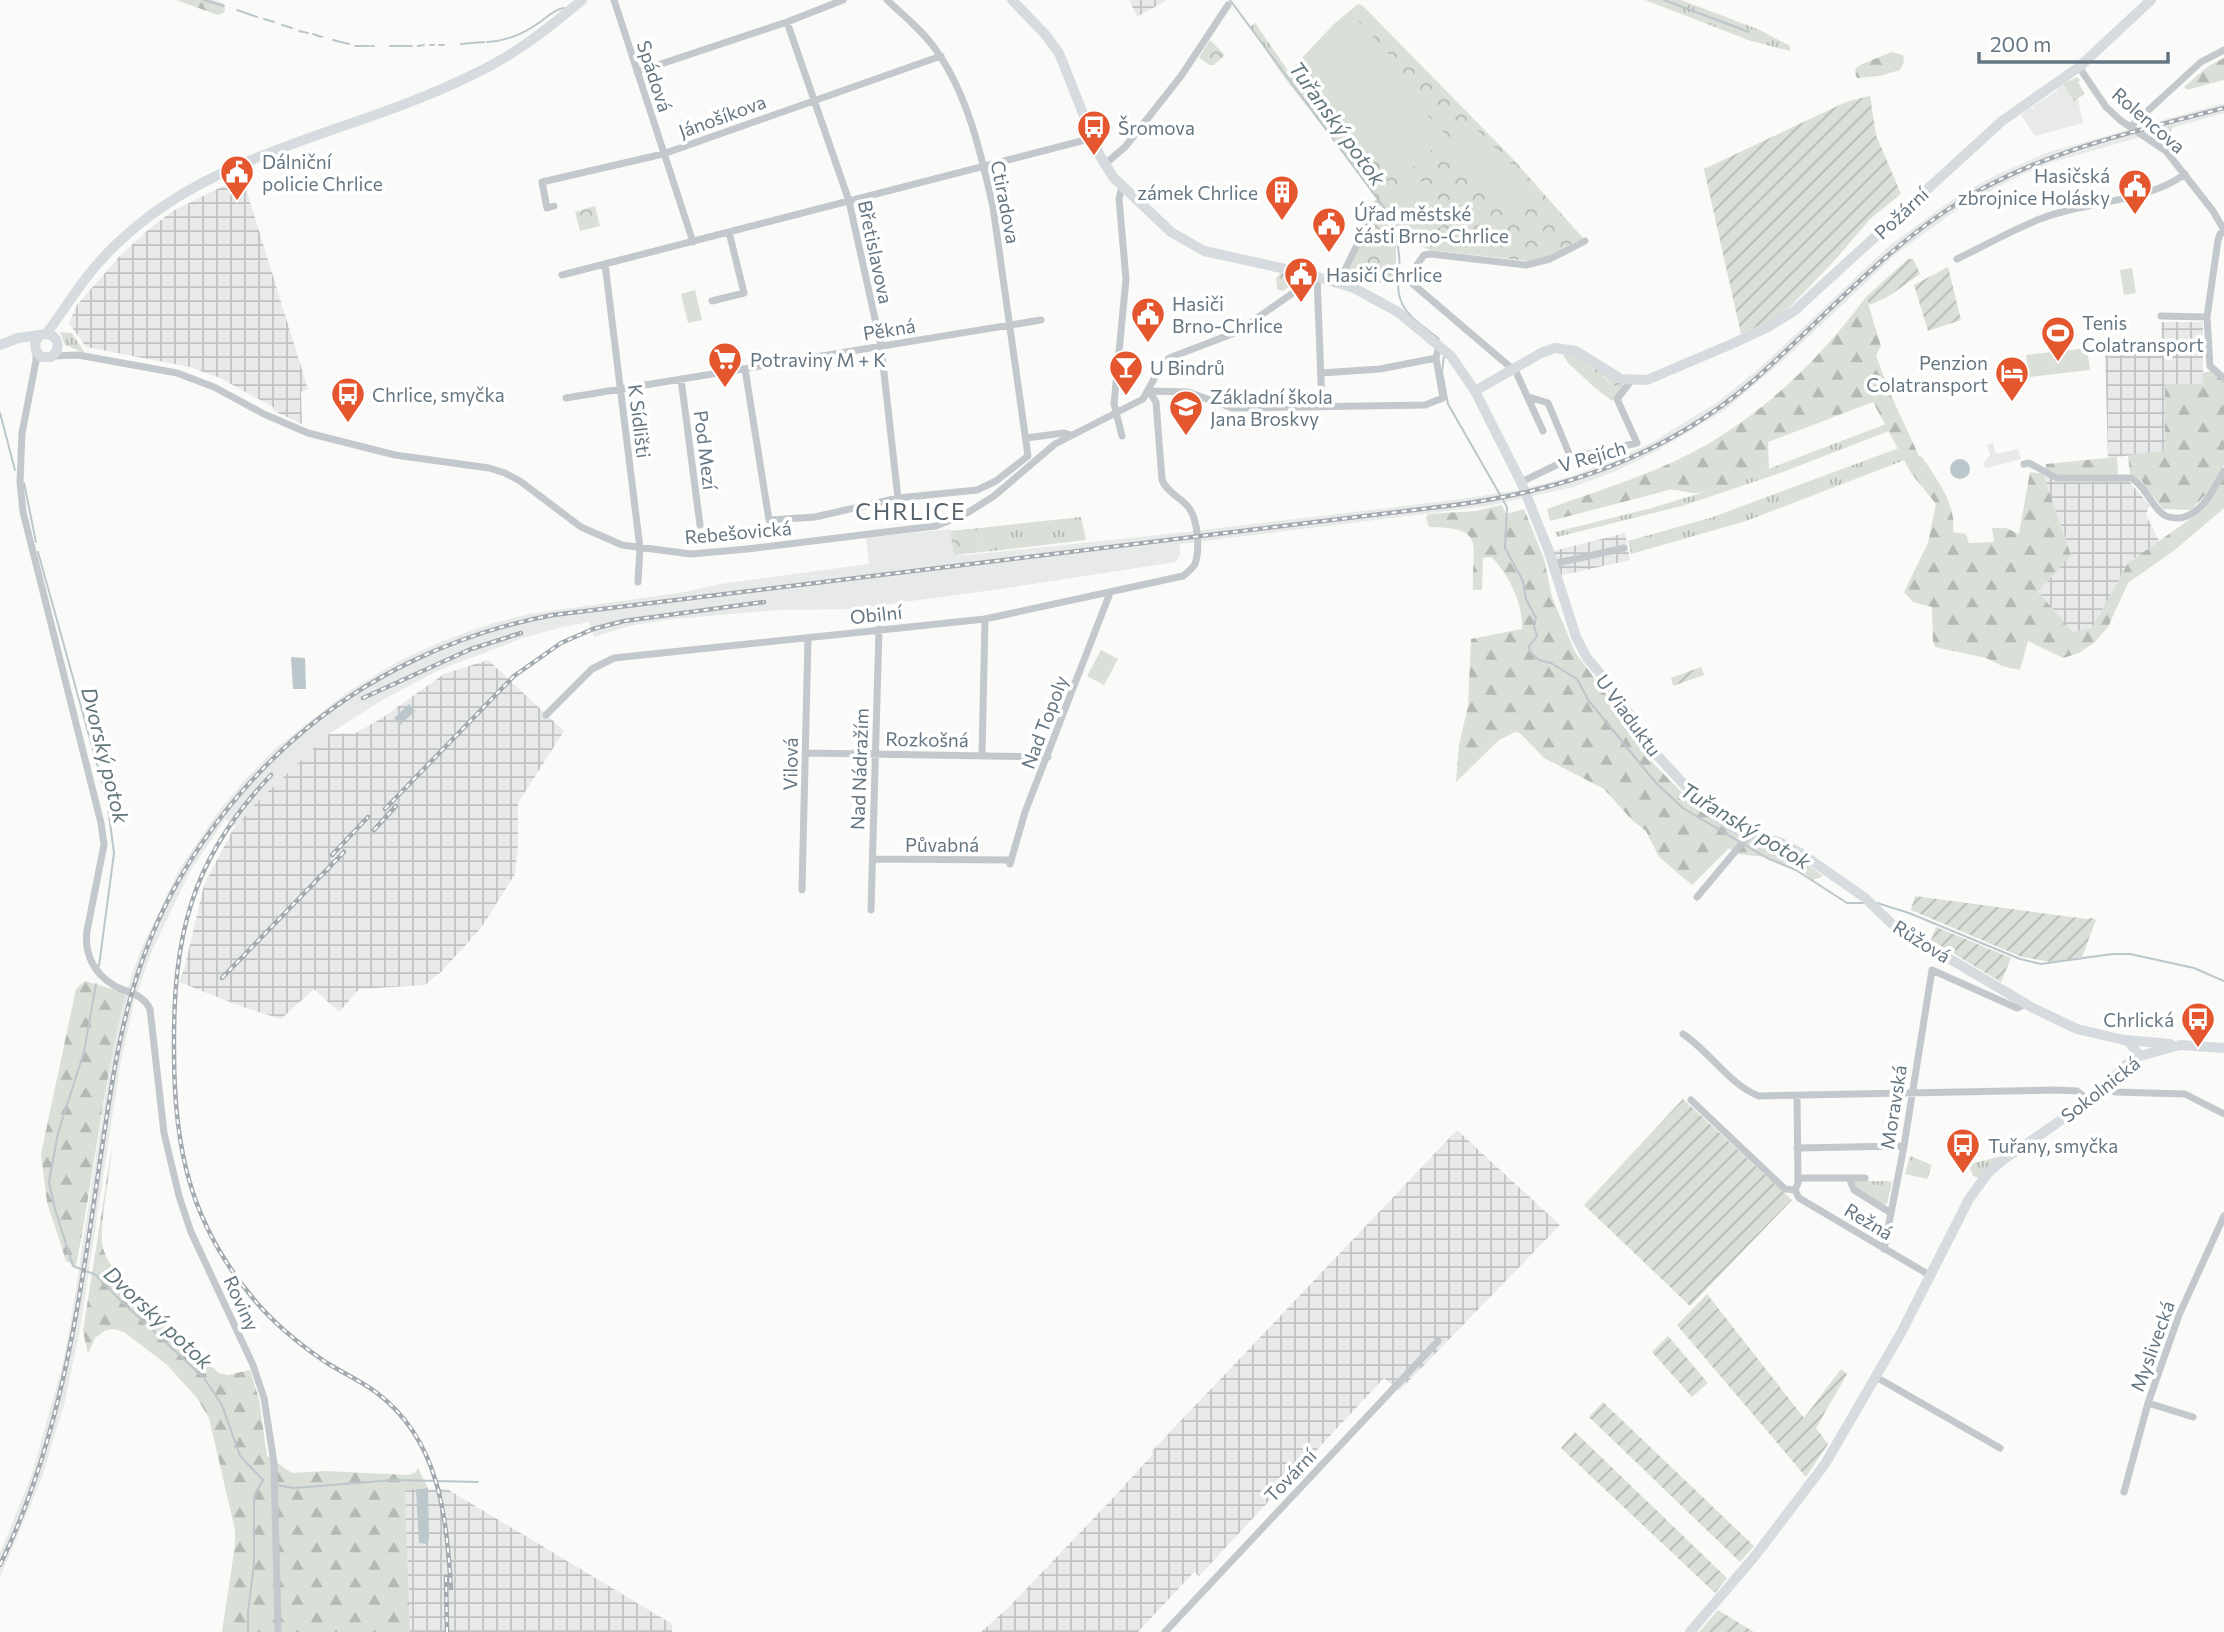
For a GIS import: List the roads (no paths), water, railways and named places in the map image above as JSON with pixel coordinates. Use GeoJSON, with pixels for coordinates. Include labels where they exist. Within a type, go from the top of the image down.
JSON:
{"type":"FeatureCollection","features":[{"type":"Feature","properties":{"kind":"street"},"geometry":{"type":"LineString","coordinates":[[32,383],[39,342],[87,276],[117,244],[150,216],[190,189],[228,171],[419,99],[474,75],[524,46],[582,0]]}},
{"type":"Feature","properties":{"kind":"street","name":"Spádová"},"geometry":{"type":"LineString","coordinates":[[614,0],[693,242]]}},
{"type":"Feature","properties":{"kind":"street"},"geometry":{"type":"LineString","coordinates":[[637,72],[787,22],[843,0]]}},
{"type":"Feature","properties":{"kind":"street","name":"Ctiradova"},"geometry":{"type":"LineString","coordinates":[[887,0],[922,32],[941,57],[960,94],[984,167],[993,207],[1026,438]]}},
{"type":"Feature","properties":{"kind":"street","name":"U Viaduktu"},"geometry":{"type":"LineString","coordinates":[[1012,0],[1059,53],[1104,164],[1122,186],[1171,232],[1193,246],[1226,256],[1341,279],[1392,308],[1455,361],[1475,391],[1521,482],[1581,647],[1654,752],[1703,804],[1725,823],[1749,835],[1779,842],[1825,870]]}},
{"type":"Feature","properties":{"kind":"street","name":"Požární"},"geometry":{"type":"LineString","coordinates":[[1631,381],[1657,377],[1768,327],[1794,311],[2002,121],[2079,67],[2151,0]]}},
{"type":"Feature","properties":{"kind":"street"},"geometry":{"type":"LineString","coordinates":[[1104,164],[1125,147],[1181,76],[1228,5]]}},
{"type":"Feature","properties":{"kind":"street","name":"Břetislavova"},"geometry":{"type":"LineString","coordinates":[[787,22],[849,201],[880,346],[898,498]]}},
{"type":"Feature","properties":{"kind":"street"},"geometry":{"type":"LineString","coordinates":[[2130,127],[2201,62],[2224,50]]}},
{"type":"Feature","properties":{"kind":"street","name":"Jánošíkova"},"geometry":{"type":"LineString","coordinates":[[554,206],[547,208],[542,182],[663,154],[941,57]]}},
{"type":"Feature","properties":{"kind":"street","name":"Rolencova"},"geometry":{"type":"LineString","coordinates":[[2079,67],[2106,107],[2166,151],[2213,211],[2224,231]]}},
{"type":"Feature","properties":{"kind":"street"},"geometry":{"type":"LineString","coordinates":[[562,275],[1093,138]]}},
{"type":"Feature","properties":{"kind":"street"},"geometry":{"type":"LineString","coordinates":[[1957,259],[2042,218],[2152,190],[2171,184],[2185,174]]}},
{"type":"Feature","properties":{"kind":"street"},"geometry":{"type":"LineString","coordinates":[[1122,186],[1118,195],[1126,279],[1114,396],[1122,436]]}},
{"type":"Feature","properties":{"kind":"street"},"geometry":{"type":"LineString","coordinates":[[1377,204],[1341,279],[1401,280],[1517,373],[1543,430]]}},
{"type":"Feature","properties":{"kind":"street"},"geometry":{"type":"LineString","coordinates":[[2224,231],[2218,240],[2207,317],[2210,366],[2224,377]]}},
{"type":"Feature","properties":{"kind":"street"},"geometry":{"type":"LineString","coordinates":[[712,302],[744,293],[729,232]]}},
{"type":"Feature","properties":{"kind":"street"},"geometry":{"type":"LineString","coordinates":[[1401,280],[1424,255],[1526,265],[1550,259],[1585,241]]}},
{"type":"Feature","properties":{"kind":"street","name":"K Sídlišti"},"geometry":{"type":"LineString","coordinates":[[605,264],[640,548],[638,582]]}},
{"type":"Feature","properties":{"kind":"street"},"geometry":{"type":"LineString","coordinates":[[1317,276],[1322,407]]}},
{"type":"Feature","properties":{"kind":"street","name":"Rebešovická"},"geometry":{"type":"LineString","coordinates":[[51,356],[78,355],[189,377],[214,387],[278,421],[352,446],[489,468],[505,473],[593,534],[614,543],[673,553],[709,552],[936,526],[957,518],[977,507],[1049,448],[1142,400],[1160,368],[1169,358],[1237,332],[1317,276]]}},
{"type":"Feature","properties":{"kind":"street"},"geometry":{"type":"LineString","coordinates":[[32,383],[43,362],[58,349],[57,330],[65,308]]}},
{"type":"Feature","properties":{"kind":"street"},"geometry":{"type":"LineString","coordinates":[[2161,316],[2207,317]]}},
{"type":"Feature","properties":{"kind":"street","name":"Pěkná"},"geometry":{"type":"LineString","coordinates":[[566,398],[1041,320]]}},
{"type":"Feature","properties":{"kind":"street"},"geometry":{"type":"LineString","coordinates":[[0,345],[19,338],[39,342],[53,336],[58,342]]}},
{"type":"Feature","properties":{"kind":"street"},"geometry":{"type":"LineString","coordinates":[[39,342],[41,357],[51,356]]}},
{"type":"Feature","properties":{"kind":"street","name":"Rebešovická"},"geometry":{"type":"LineString","coordinates":[[58,342],[62,348],[78,355]]}},
{"type":"Feature","properties":{"kind":"street"},"geometry":{"type":"LineString","coordinates":[[1149,391],[1188,392],[1232,408],[1425,405],[1443,398],[1436,358],[1439,345]]}},
{"type":"Feature","properties":{"kind":"street"},"geometry":{"type":"LineString","coordinates":[[1475,391],[1545,351],[1565,348],[1576,351],[1611,374],[1631,381]]}},
{"type":"Feature","properties":{"kind":"street"},"geometry":{"type":"LineString","coordinates":[[1321,373],[1380,369],[1436,358]]}},
{"type":"Feature","properties":{"kind":"street"},"geometry":{"type":"LineString","coordinates":[[745,369],[769,520],[815,517],[898,498],[977,490],[996,481],[1028,456],[1026,438],[1064,433],[1072,435]]}},
{"type":"Feature","properties":{"kind":"street","name":"Pod Mezí"},"geometry":{"type":"LineString","coordinates":[[681,379],[700,525]]}},
{"type":"Feature","properties":{"kind":"street","name":"V Rejích"},"geometry":{"type":"LineString","coordinates":[[1521,482],[1571,458],[1637,443],[1617,399],[1631,381]]}},
{"type":"Feature","properties":{"kind":"street","name":"Roviny"},"geometry":{"type":"LineString","coordinates":[[32,383],[24,416],[20,457],[23,512],[33,561],[97,803],[104,845],[85,943],[95,969],[106,980],[139,996],[147,1003],[152,1018],[164,1133],[179,1196],[191,1232],[256,1376],[270,1429],[275,1489],[278,1632]]}},
{"type":"Feature","properties":{"kind":"street","name":"Obilní"},"geometry":{"type":"LineString","coordinates":[[546,715],[592,669],[614,658],[985,619],[1170,580],[1187,574],[1196,560],[1192,512],[1167,489],[1162,480],[1156,402],[1149,391]]}},
{"type":"Feature","properties":{"kind":"street"},"geometry":{"type":"LineString","coordinates":[[1529,397],[1548,403],[1571,458]]}},
{"type":"Feature","properties":{"kind":"street"},"geometry":{"type":"LineString","coordinates":[[2024,464],[2029,463],[2057,478],[2130,478],[2139,482],[2164,515],[2176,518],[2192,515],[2206,501],[2224,471]]}},
{"type":"Feature","properties":{"kind":"street"},"geometry":{"type":"LineString","coordinates":[[1553,564],[1624,548]]}},
{"type":"Feature","properties":{"kind":"street","name":"Nad Topoly"},"geometry":{"type":"LineString","coordinates":[[1011,862],[1025,812],[1110,593]]}},
{"type":"Feature","properties":{"kind":"street"},"geometry":{"type":"LineString","coordinates":[[982,756],[985,619]]}},
{"type":"Feature","properties":{"kind":"street","name":"Nad Nádražím"},"geometry":{"type":"LineString","coordinates":[[871,910],[879,629]]}},
{"type":"Feature","properties":{"kind":"street","name":"Vilová"},"geometry":{"type":"LineString","coordinates":[[802,890],[808,638]]}},
{"type":"Feature","properties":{"kind":"street","name":"Rozkošná"},"geometry":{"type":"LineString","coordinates":[[806,753],[1048,757]]}},
{"type":"Feature","properties":{"kind":"street"},"geometry":{"type":"LineString","coordinates":[[1698,897],[1749,835]]}},
{"type":"Feature","properties":{"kind":"street","name":"Půvabná"},"geometry":{"type":"LineString","coordinates":[[873,859],[1011,862]]}},
{"type":"Feature","properties":{"kind":"street","name":"Růžová"},"geometry":{"type":"LineString","coordinates":[[1825,870],[1871,904],[1894,926],[2025,1004],[2077,1029],[2126,1040],[2179,1045]]}},
{"type":"Feature","properties":{"kind":"street","name":"Růžová"},"geometry":{"type":"LineString","coordinates":[[1931,970],[2017,1008],[2025,1004]]}},
{"type":"Feature","properties":{"kind":"street","name":"Moravská"},"geometry":{"type":"LineString","coordinates":[[1884,1249],[1904,1146],[1931,970]]}},
{"type":"Feature","properties":{"kind":"street"},"geometry":{"type":"LineString","coordinates":[[1683,1034],[1696,1042],[1743,1087],[1756,1095],[2056,1090],[2077,1091],[2089,1101]]}},
{"type":"Feature","properties":{"kind":"street"},"geometry":{"type":"LineString","coordinates":[[2126,1040],[2140,1056]]}},
{"type":"Feature","properties":{"kind":"street","name":"Sokolnická"},"geometry":{"type":"LineString","coordinates":[[1690,1632],[1755,1556],[1825,1464],[1889,1354],[1969,1199],[1988,1173],[2089,1101],[2126,1065],[2140,1056],[2179,1045],[2224,1048]]}},
{"type":"Feature","properties":{"kind":"street"},"geometry":{"type":"LineString","coordinates":[[2105,1086],[2115,1092],[2185,1094],[2224,1114]]}},
{"type":"Feature","properties":{"kind":"street"},"geometry":{"type":"LineString","coordinates":[[1795,1190],[1798,1178],[1797,1096]]}},
{"type":"Feature","properties":{"kind":"street","name":"Režná"},"geometry":{"type":"LineString","coordinates":[[1691,1100],[1785,1189],[1795,1190],[1799,1198],[1931,1276]]}},
{"type":"Feature","properties":{"kind":"street"},"geometry":{"type":"LineString","coordinates":[[1797,1148],[1904,1146]]}},
{"type":"Feature","properties":{"kind":"street"},"geometry":{"type":"LineString","coordinates":[[1798,1178],[1865,1178]]}},
{"type":"Feature","properties":{"kind":"street"},"geometry":{"type":"LineString","coordinates":[[1849,1178],[1854,1190],[1891,1213]]}},
{"type":"Feature","properties":{"kind":"street","name":"Myslivecká"},"geometry":{"type":"LineString","coordinates":[[2124,1492],[2148,1403],[2179,1315],[2224,1216]]}},
{"type":"Feature","properties":{"kind":"street","name":"Tovární"},"geometry":{"type":"LineString","coordinates":[[1165,1632],[1438,1341]]}},
{"type":"Feature","properties":{"kind":"street"},"geometry":{"type":"LineString","coordinates":[[1876,1377],[2000,1448]]}},
{"type":"Feature","properties":{"kind":"street"},"geometry":{"type":"LineString","coordinates":[[2148,1403],[2193,1417]]}},
{"type":"Feature","properties":{"kind":"waterway"},"geometry":{"type":"LineString","coordinates":[[204,0],[224,6]]}},
{"type":"Feature","properties":{"kind":"waterway","name":"Tuřanský potok"},"geometry":{"type":"LineString","coordinates":[[1230,0],[1388,213],[1398,245],[1399,278]]}},
{"type":"Feature","properties":{"kind":"waterway"},"geometry":{"type":"LineString","coordinates":[[1664,0],[1749,32]]}},
{"type":"Feature","properties":{"kind":"waterway"},"geometry":{"type":"LineString","coordinates":[[487,42],[522,33],[564,8]]}},
{"type":"Feature","properties":{"kind":"waterway"},"geometry":{"type":"LineString","coordinates":[[237,10],[257,17]]}},
{"type":"Feature","properties":{"kind":"waterway"},"geometry":{"type":"LineString","coordinates":[[264,19],[274,22]]}},
{"type":"Feature","properties":{"kind":"waterway"},"geometry":{"type":"LineString","coordinates":[[282,25],[292,28]]}},
{"type":"Feature","properties":{"kind":"waterway"},"geometry":{"type":"LineString","coordinates":[[299,31],[308,33]]}},
{"type":"Feature","properties":{"kind":"waterway"},"geometry":{"type":"LineString","coordinates":[[313,34],[322,37]]}},
{"type":"Feature","properties":{"kind":"waterway"},"geometry":{"type":"LineString","coordinates":[[333,40],[349,44]]}},
{"type":"Feature","properties":{"kind":"waterway"},"geometry":{"type":"LineString","coordinates":[[461,44],[484,42]]}},
{"type":"Feature","properties":{"kind":"waterway"},"geometry":{"type":"LineString","coordinates":[[418,46],[424,45]]}},
{"type":"Feature","properties":{"kind":"waterway"},"geometry":{"type":"LineString","coordinates":[[439,45],[444,45]]}},
{"type":"Feature","properties":{"kind":"waterway"},"geometry":{"type":"LineString","coordinates":[[355,46],[369,46]]}},
{"type":"Feature","properties":{"kind":"waterway"},"geometry":{"type":"LineString","coordinates":[[390,46],[412,46]]}},
{"type":"Feature","properties":{"kind":"waterway","name":"Tuřanský potok"},"geometry":{"type":"LineString","coordinates":[[1398,284],[1405,310],[1439,339]]}},
{"type":"Feature","properties":{"kind":"waterway","name":"Tuřanský potok"},"geometry":{"type":"LineString","coordinates":[[1444,356],[1442,372],[1448,404],[1507,507],[1505,548],[1523,581],[1526,599],[1536,618],[1534,626],[1537,636],[1529,646],[1530,652],[1539,660],[1551,663],[1577,679],[1589,701],[1656,783],[1683,808],[1738,841]]}},
{"type":"Feature","properties":{"kind":"waterway","name":"Dvorský potok"},"geometry":{"type":"LineString","coordinates":[[0,413],[15,470]]}},
{"type":"Feature","properties":{"kind":"waterway","name":"Dvorský potok"},"geometry":{"type":"LineString","coordinates":[[24,483],[36,542]]}},
{"type":"Feature","properties":{"kind":"waterway","name":"Dvorský potok"},"geometry":{"type":"LineString","coordinates":[[38,552],[107,800],[114,853],[99,966]]}},
{"type":"Feature","properties":{"kind":"waterway","name":"Tuřanský potok"},"geometry":{"type":"LineString","coordinates":[[1743,844],[1796,870],[1847,903],[1865,903]]}},
{"type":"Feature","properties":{"kind":"waterway","name":"Tuřanský potok"},"geometry":{"type":"LineString","coordinates":[[1877,903],[1909,913],[2020,959],[2041,964],[2130,954],[2194,968],[2224,981]]}},
{"type":"Feature","properties":{"kind":"waterway","name":"Dvorský potok"},"geometry":{"type":"LineString","coordinates":[[96,984],[84,1052],[58,1133],[49,1182],[55,1209],[73,1266],[96,1275],[204,1378],[222,1405],[240,1456],[263,1480],[254,1501],[254,1563],[248,1632]]}},
{"type":"Feature","properties":{"kind":"waterway"},"geometry":{"type":"LineString","coordinates":[[277,1485],[293,1488],[394,1480],[478,1482]]}},
{"type":"Feature","properties":{"kind":"railway"},"geometry":{"type":"LineString","coordinates":[[0,1565],[21,1518],[38,1469],[65,1371],[84,1270],[116,1059],[128,1005],[157,923],[188,865],[247,786],[293,740],[351,696],[382,677],[448,645],[482,633],[553,615],[1455,505],[1536,490],[1575,479],[1650,449],[1720,407],[1753,381],[1895,249],[1947,210],[1979,191],[2012,174],[2081,147],[2224,108]]}},
{"type":"Feature","properties":{"kind":"railway"},"geometry":{"type":"LineString","coordinates":[[385,809],[514,676],[561,643],[593,629],[624,621],[764,602]]}},
{"type":"Feature","properties":{"kind":"railway"},"geometry":{"type":"LineString","coordinates":[[363,698],[471,649],[521,633]]}},
{"type":"Feature","properties":{"kind":"railway"},"geometry":{"type":"LineString","coordinates":[[271,775],[222,838],[204,870],[183,936],[177,972],[174,1051],[177,1119],[182,1151],[189,1181],[213,1240],[260,1307],[306,1348],[377,1393],[398,1412],[414,1433],[436,1481],[446,1533],[451,1588]]}},
{"type":"Feature","properties":{"kind":"railway"},"geometry":{"type":"LineString","coordinates":[[374,830],[396,806]]}},
{"type":"Feature","properties":{"kind":"railway"},"geometry":{"type":"LineString","coordinates":[[332,855],[368,817]]}},
{"type":"Feature","properties":{"kind":"railway"},"geometry":{"type":"LineString","coordinates":[[222,978],[344,852]]}},
{"type":"Feature","properties":{"kind":"railway"},"geometry":{"type":"LineString","coordinates":[[446,1577],[447,1632]]}},
{"type":"Feature","properties":{"kind":"place","name":"Šromova"},"geometry":{"type":"Point","coordinates":[1094,157]}},
{"type":"Feature","properties":{"kind":"place","name":"Dálniční policie Chrlice"},"geometry":{"type":"Point","coordinates":[237,202]}},
{"type":"Feature","properties":{"kind":"place","name":"Hasičská zbrojnice Holásky"},"geometry":{"type":"Point","coordinates":[2135,216]}},
{"type":"Feature","properties":{"kind":"place","name":"zámek Chrlice"},"geometry":{"type":"Point","coordinates":[1282,222]}},
{"type":"Feature","properties":{"kind":"place","name":"Úřad městské části Brno-Chrlice"},"geometry":{"type":"Point","coordinates":[1329,254]}},
{"type":"Feature","properties":{"kind":"place","name":"Hasiči Chrlice"},"geometry":{"type":"Point","coordinates":[1301,304]}},
{"type":"Feature","properties":{"kind":"place","name":"Hasiči Brno-Chrlice"},"geometry":{"type":"Point","coordinates":[1148,344]}},
{"type":"Feature","properties":{"kind":"place","name":"Tenis Colatransport"},"geometry":{"type":"Point","coordinates":[2058,363]}},
{"type":"Feature","properties":{"kind":"place","name":"Potraviny M + K"},"geometry":{"type":"Point","coordinates":[725,389]}},
{"type":"Feature","properties":{"kind":"place","name":"U Bindrů"},"geometry":{"type":"Point","coordinates":[1126,397]}},
{"type":"Feature","properties":{"kind":"place","name":"Penzion Colatransport"},"geometry":{"type":"Point","coordinates":[2012,403]}},
{"type":"Feature","properties":{"kind":"place","name":"Chrlice, smyčka"},"geometry":{"type":"Point","coordinates":[348,424]}},
{"type":"Feature","properties":{"kind":"place","name":"Základní škola Jana Broskvy"},"geometry":{"type":"Point","coordinates":[1186,437]}},
{"type":"Feature","properties":{"kind":"place","name":"Chrlická"},"geometry":{"type":"Point","coordinates":[2198,1049]}},
{"type":"Feature","properties":{"kind":"place","name":"Tuřany, smyčka"},"geometry":{"type":"Point","coordinates":[1963,1175]}},
{"type":"Feature","properties":{"kind":"district","name":"CHRLICE"},"geometry":{"type":"Point","coordinates":[911,511]}}]}
